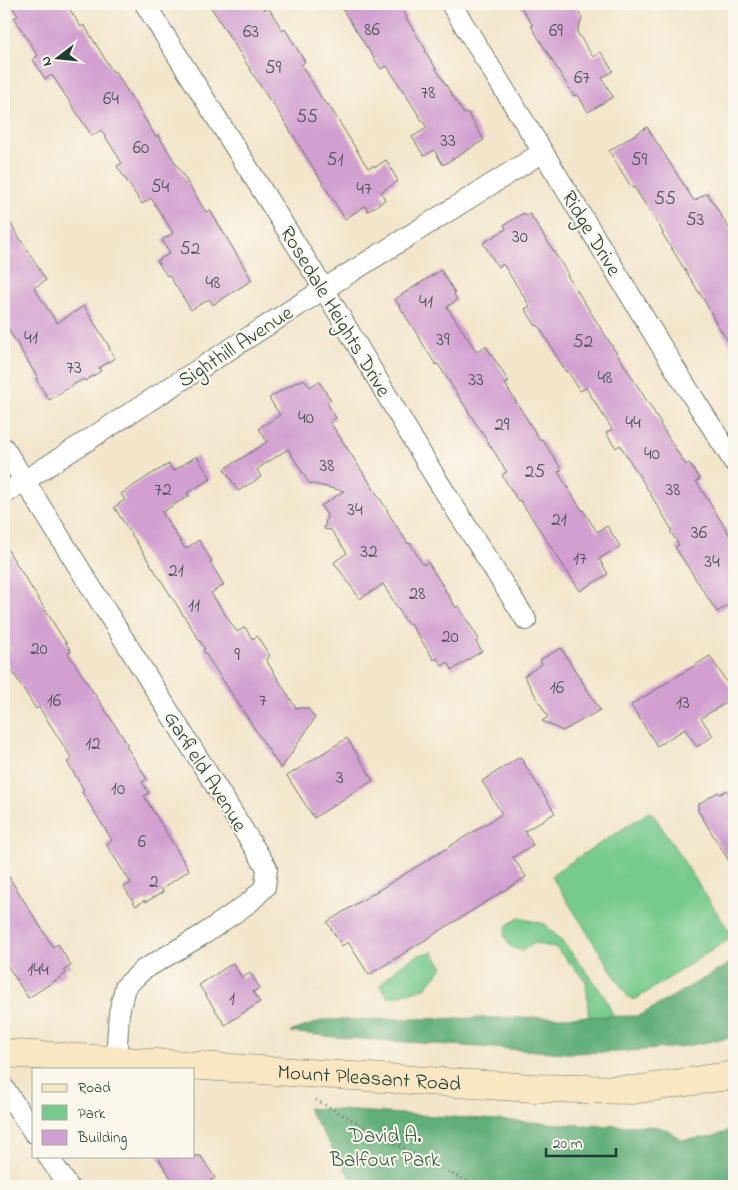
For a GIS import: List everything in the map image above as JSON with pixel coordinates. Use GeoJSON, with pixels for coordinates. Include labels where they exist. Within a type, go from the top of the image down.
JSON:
{"type":"FeatureCollection","features":[{"type":"Feature","properties":{"kind":"main road","name":"Mount Pleasant Road"},"geometry":{"type":"LineString","coordinates":[[4,1053],[55,1063],[116,1060],[534,1088],[633,1090],[734,1074]]}},
{"type":"Feature","properties":{"kind":"street","name":"Rosedale Heights Drive"},"geometry":{"type":"LineString","coordinates":[[145,4],[324,289],[434,475],[526,620]]}},
{"type":"Feature","properties":{"kind":"street","name":"Ridge Drive"},"geometry":{"type":"LineString","coordinates":[[450,4],[543,152],[676,372],[734,462]]}},
{"type":"Feature","properties":{"kind":"street","name":"Sighthill Avenue"},"geometry":{"type":"LineString","coordinates":[[4,494],[324,289],[543,152]]}},
{"type":"Feature","properties":{"kind":"street","name":"Garfield Avenue"},"geometry":{"type":"LineString","coordinates":[[4,448],[267,868],[265,887],[250,902],[204,934],[144,970],[125,987],[119,1013],[116,1060]]}},
{"type":"Feature","properties":{"kind":"street"},"geometry":{"type":"LineString","coordinates":[[4,1088],[32,1130]]}},
{"type":"Feature","properties":{"kind":"street"},"geometry":{"type":"LineString","coordinates":[[49,1158],[68,1186]]}},
{"type":"Feature","properties":{"kind":"path"},"geometry":{"type":"LineString","coordinates":[[316,1100],[434,1165],[477,1186]]}},
{"type":"Feature","properties":{"kind":"green space"},"geometry":{"type":"Polygon","coordinates":[[[649,812],[653,814],[729,931],[731,937],[636,999],[632,999],[628,997],[552,876],[649,812]]]}},
{"type":"Feature","properties":{"kind":"green space"},"geometry":{"type":"Polygon","coordinates":[[[519,918],[545,924],[568,948],[590,976],[606,999],[613,1016],[589,1017],[586,981],[556,948],[534,943],[522,951],[511,947],[504,936],[507,925],[519,918]]]}},
{"type":"Feature","properties":{"kind":"green space"},"geometry":{"type":"Polygon","coordinates":[[[432,952],[443,967],[425,988],[389,998],[380,985],[398,967],[419,955],[432,952]]]}},
{"type":"Feature","properties":{"kind":"green space"},"geometry":{"type":"Polygon","coordinates":[[[734,961],[734,1037],[681,1047],[617,1052],[567,1053],[334,1037],[290,1032],[324,1020],[639,1016],[734,961]]]}},
{"type":"Feature","properties":{"kind":"green space","name":"David A. Balfour Park"},"geometry":{"type":"Polygon","coordinates":[[[307,1108],[578,1125],[659,1127],[682,1140],[715,1136],[734,1129],[734,1186],[356,1186],[307,1108]]]}},
{"type":"Feature","properties":{"kind":"building"},"geometry":{"type":"Polygon","coordinates":[[[10,4],[66,4],[81,27],[84,25],[113,72],[115,71],[206,212],[210,210],[252,280],[213,305],[209,299],[191,310],[169,275],[167,276],[157,261],[170,253],[162,240],[173,233],[151,198],[142,204],[117,166],[122,163],[101,130],[92,136],[52,75],[45,79],[33,59],[38,56],[14,18],[18,16],[10,4]]]}},
{"type":"Feature","properties":{"kind":"building"},"geometry":{"type":"Polygon","coordinates":[[[209,4],[260,4],[264,10],[268,7],[283,31],[285,29],[305,62],[301,65],[368,168],[374,165],[375,167],[386,160],[398,181],[381,192],[385,200],[368,211],[365,206],[345,219],[209,4]]]}},
{"type":"Feature","properties":{"kind":"building"},"geometry":{"type":"Polygon","coordinates":[[[339,4],[399,4],[425,51],[464,114],[467,112],[484,140],[443,165],[434,150],[424,156],[412,137],[427,128],[387,66],[381,69],[339,4]]]}},
{"type":"Feature","properties":{"kind":"building"},"geometry":{"type":"Polygon","coordinates":[[[519,4],[573,4],[582,18],[577,32],[593,57],[601,52],[613,71],[602,78],[613,97],[588,112],[577,94],[574,96],[519,4]]]}},
{"type":"Feature","properties":{"kind":"building"},"geometry":{"type":"Polygon","coordinates":[[[647,127],[694,201],[707,193],[734,236],[734,350],[716,323],[663,232],[609,151],[647,127]]]}},
{"type":"Feature","properties":{"kind":"building"},"geometry":{"type":"Polygon","coordinates":[[[4,213],[46,280],[34,288],[57,323],[84,306],[115,358],[99,368],[101,371],[85,381],[83,379],[49,400],[4,322],[4,213]]]}},
{"type":"Feature","properties":{"kind":"building"},"geometry":{"type":"Polygon","coordinates":[[[524,213],[526,216],[530,214],[683,461],[686,465],[689,463],[700,479],[696,481],[734,542],[734,602],[717,612],[675,547],[679,545],[670,531],[672,530],[645,485],[620,445],[616,448],[606,433],[612,429],[586,388],[580,391],[568,371],[566,372],[538,325],[536,326],[525,309],[530,306],[503,264],[498,267],[483,243],[506,229],[504,225],[524,213]]]}},
{"type":"Feature","properties":{"kind":"building"},"geometry":{"type":"Polygon","coordinates":[[[441,270],[455,293],[457,300],[447,307],[477,352],[486,346],[509,382],[505,384],[540,440],[542,439],[562,470],[558,472],[597,532],[607,526],[620,546],[599,559],[608,574],[580,591],[520,500],[518,501],[502,475],[507,472],[395,299],[441,270]]]}},
{"type":"Feature","properties":{"kind":"building"},"geometry":{"type":"Polygon","coordinates":[[[304,379],[310,387],[319,381],[331,400],[327,403],[336,418],[330,422],[408,544],[410,543],[423,565],[428,562],[456,608],[458,606],[479,639],[476,642],[482,651],[452,670],[448,662],[442,666],[437,658],[434,660],[410,623],[408,625],[383,584],[360,599],[334,562],[347,553],[331,530],[324,529],[327,515],[321,506],[344,491],[309,483],[288,449],[257,469],[261,477],[238,491],[224,469],[267,442],[259,428],[280,415],[269,398],[304,379]]]}},
{"type":"Feature","properties":{"kind":"building"},"geometry":{"type":"Polygon","coordinates":[[[197,456],[211,479],[187,493],[189,496],[162,512],[185,549],[199,540],[224,585],[211,593],[237,632],[245,627],[252,639],[257,636],[270,656],[266,660],[296,708],[308,708],[315,718],[281,769],[203,650],[205,649],[114,507],[125,500],[121,494],[150,475],[169,464],[173,471],[197,456]]]}},
{"type":"Feature","properties":{"kind":"building"},"geometry":{"type":"Polygon","coordinates":[[[4,544],[71,651],[68,653],[128,745],[126,746],[147,779],[142,782],[149,793],[144,796],[189,870],[162,889],[163,892],[136,906],[124,887],[131,883],[106,844],[112,840],[82,792],[84,790],[67,762],[72,759],[39,707],[36,709],[4,658],[4,655],[11,650],[4,632],[4,544]]]}},
{"type":"Feature","properties":{"kind":"building"},"geometry":{"type":"Polygon","coordinates":[[[561,648],[600,710],[563,731],[542,721],[548,717],[524,676],[542,664],[540,660],[561,648]]]}},
{"type":"Feature","properties":{"kind":"building"},"geometry":{"type":"Polygon","coordinates":[[[710,656],[734,694],[734,698],[701,718],[713,736],[697,747],[685,729],[657,746],[631,705],[710,656]]]}},
{"type":"Feature","properties":{"kind":"building"},"geometry":{"type":"Polygon","coordinates":[[[347,738],[373,780],[314,818],[287,776],[347,738]]]}},
{"type":"Feature","properties":{"kind":"building"},"geometry":{"type":"Polygon","coordinates":[[[520,757],[555,813],[525,831],[533,845],[513,857],[526,877],[369,975],[348,942],[342,946],[327,922],[502,814],[482,781],[520,757]]]}},
{"type":"Feature","properties":{"kind":"building"},"geometry":{"type":"Polygon","coordinates":[[[727,790],[734,802],[734,869],[697,809],[699,808],[697,805],[718,792],[720,794],[727,790]]]}},
{"type":"Feature","properties":{"kind":"building"},"geometry":{"type":"Polygon","coordinates":[[[4,869],[53,947],[58,944],[71,966],[64,970],[66,974],[28,998],[4,960],[4,869]]]}},
{"type":"Feature","properties":{"kind":"building"},"geometry":{"type":"Polygon","coordinates":[[[233,963],[242,978],[250,973],[260,988],[253,992],[260,1002],[225,1025],[199,985],[233,963]]]}},
{"type":"Feature","properties":{"kind":"building"},"geometry":{"type":"Polygon","coordinates":[[[195,1156],[201,1156],[215,1178],[201,1186],[176,1186],[158,1158],[195,1158],[195,1156]]]}}]}
